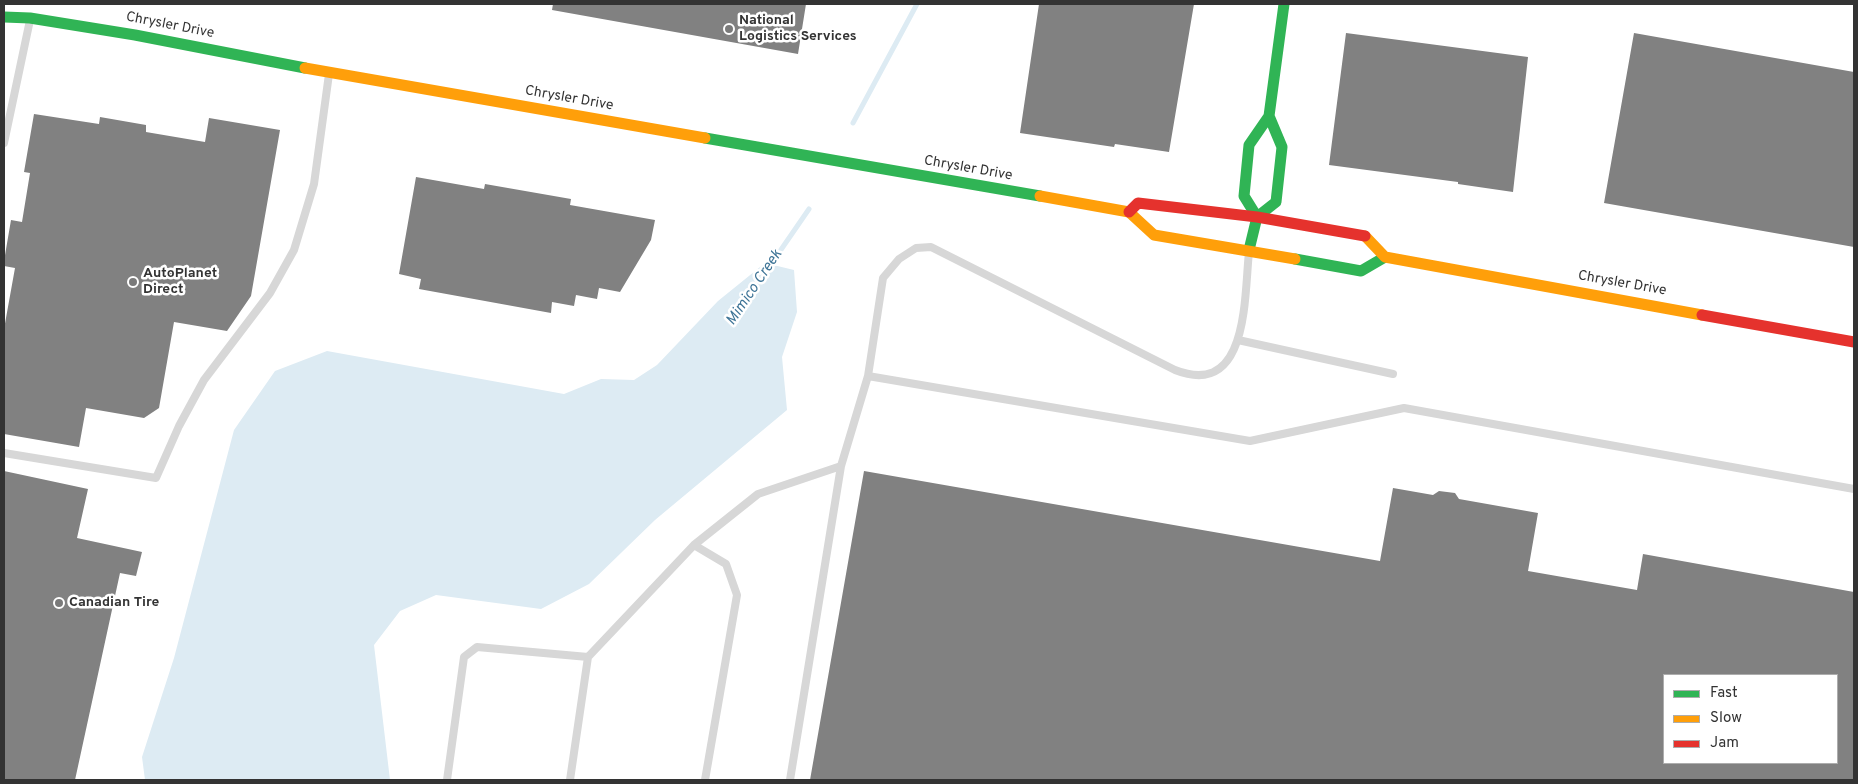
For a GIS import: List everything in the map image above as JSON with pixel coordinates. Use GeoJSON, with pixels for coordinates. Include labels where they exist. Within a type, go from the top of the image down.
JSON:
{"type":"FeatureCollection","features":[{"type":"Feature","properties":{"kind":"street"},"geometry":{"type":"LineString","coordinates":[[1257,218],[1244,196],[1249,145],[1269,116],[1284,4]]}},
{"type":"Feature","properties":{"kind":"street","name":"Chrysler Drive"},"geometry":{"type":"LineString","coordinates":[[4,17],[30,18],[135,34],[329,72],[1128,212],[1138,203],[1257,218],[1368,237],[1385,257],[1854,342]]}},
{"type":"Feature","properties":{"kind":"street"},"geometry":{"type":"LineString","coordinates":[[1249,250],[1257,218],[1276,202],[1282,148],[1269,116]]}},
{"type":"Feature","properties":{"kind":"street"},"geometry":{"type":"LineString","coordinates":[[1128,212],[1154,235],[1361,271],[1385,257]]}},
{"type":"Feature","properties":{"kind":"lane"},"geometry":{"type":"LineString","coordinates":[[4,142],[30,18]]}},
{"type":"Feature","properties":{"kind":"lane"},"geometry":{"type":"LineString","coordinates":[[4,453],[156,478],[179,426],[204,380],[270,293],[294,250],[314,184],[329,72]]}},
{"type":"Feature","properties":{"kind":"lane"},"geometry":{"type":"LineString","coordinates":[[790,780],[841,466],[868,376],[883,278],[899,259],[916,248],[931,247],[1186,375],[1204,376],[1223,366],[1236,348],[1249,250]]}},
{"type":"Feature","properties":{"kind":"lane"},"geometry":{"type":"LineString","coordinates":[[1238,340],[1393,374]]}},
{"type":"Feature","properties":{"kind":"lane"},"geometry":{"type":"LineString","coordinates":[[868,376],[1250,441],[1404,408],[1854,489]]}},
{"type":"Feature","properties":{"kind":"lane"},"geometry":{"type":"LineString","coordinates":[[570,780],[588,656],[694,545],[758,494],[841,466]]}},
{"type":"Feature","properties":{"kind":"lane"},"geometry":{"type":"LineString","coordinates":[[694,545],[726,564],[737,595],[705,780]]}},
{"type":"Feature","properties":{"kind":"lane"},"geometry":{"type":"LineString","coordinates":[[447,780],[464,657],[477,648],[588,656]]}},
{"type":"Feature","properties":{"kind":"water"},"geometry":{"type":"Polygon","coordinates":[[[765,263],[794,270],[797,312],[782,357],[787,410],[655,520],[589,584],[541,609],[436,595],[400,611],[374,645],[390,780],[145,780],[142,757],[174,658],[234,430],[275,371],[327,351],[564,394],[601,379],[634,380],[657,365],[718,301],[765,263]]]}},
{"type":"Feature","properties":{"kind":"building","name":"National Logistics Services"},"geometry":{"type":"Polygon","coordinates":[[[553,4],[806,4],[798,54],[552,10],[553,4]]]}},
{"type":"Feature","properties":{"kind":"building"},"geometry":{"type":"Polygon","coordinates":[[[1039,4],[1194,4],[1169,152],[1115,144],[1114,147],[1020,133],[1039,4]]]}},
{"type":"Feature","properties":{"kind":"building"},"geometry":{"type":"Polygon","coordinates":[[[1346,33],[1528,57],[1513,192],[1458,184],[1458,182],[1329,165],[1346,33]]]}},
{"type":"Feature","properties":{"kind":"building"},"geometry":{"type":"Polygon","coordinates":[[[1634,33],[1854,72],[1854,247],[1604,203],[1634,33]]]}},
{"type":"Feature","properties":{"kind":"building","name":"AutoPlanet Direct"},"geometry":{"type":"Polygon","coordinates":[[[34,114],[99,124],[100,117],[146,125],[146,132],[205,142],[209,118],[280,130],[251,296],[227,331],[174,322],[159,408],[144,418],[86,408],[79,447],[4,434],[4,329],[15,268],[4,266],[4,261],[11,220],[22,222],[30,173],[24,172],[34,114]]]}},
{"type":"Feature","properties":{"kind":"building"},"geometry":{"type":"Polygon","coordinates":[[[416,177],[484,189],[485,184],[571,199],[570,205],[655,220],[651,240],[620,292],[599,288],[597,299],[576,295],[574,306],[552,302],[551,313],[419,289],[421,279],[399,274],[416,177]]]}},
{"type":"Feature","properties":{"kind":"building","name":"Canadian Tire"},"geometry":{"type":"Polygon","coordinates":[[[4,471],[88,489],[77,538],[142,552],[136,576],[120,573],[75,780],[4,780],[4,471]]]}},
{"type":"Feature","properties":{"kind":"building"},"geometry":{"type":"Polygon","coordinates":[[[864,471],[1380,561],[1393,488],[1433,495],[1439,491],[1455,493],[1459,499],[1538,513],[1528,571],[1637,590],[1643,554],[1854,592],[1854,780],[810,780],[864,471]]]}},
{"type":"Feature","properties":{"kind":"waterway","name":"Mimico Creek"},"geometry":{"type":"LineString","coordinates":[[853,123],[917,4]]}},
{"type":"Feature","properties":{"kind":"waterway","name":"Mimico Creek"},"geometry":{"type":"LineString","coordinates":[[767,270],[809,209]]}},
{"type":"Feature","properties":{"kind":"traffic: fast"},"geometry":{"type":"LineString","coordinates":[[1257,217],[1244,196],[1249,145],[1269,116],[1284,4]]}},
{"type":"Feature","properties":{"kind":"traffic: fast"},"geometry":{"type":"LineString","coordinates":[[4,17],[30,18],[135,35],[305,68]]}},
{"type":"Feature","properties":{"kind":"traffic: fast"},"geometry":{"type":"LineString","coordinates":[[1249,250],[1257,217],[1276,202],[1282,147],[1269,116]]}},
{"type":"Feature","properties":{"kind":"traffic: fast"},"geometry":{"type":"LineString","coordinates":[[705,138],[1040,196]]}},
{"type":"Feature","properties":{"kind":"traffic: fast"},"geometry":{"type":"LineString","coordinates":[[1295,259],[1361,271],[1385,257]]}},
{"type":"Feature","properties":{"kind":"traffic: slow"},"geometry":{"type":"LineString","coordinates":[[305,68],[705,138]]}},
{"type":"Feature","properties":{"kind":"traffic: slow"},"geometry":{"type":"LineString","coordinates":[[1040,196],[1129,212],[1154,235],[1295,259]]}},
{"type":"Feature","properties":{"kind":"traffic: slow"},"geometry":{"type":"LineString","coordinates":[[1365,236],[1385,257],[1702,315]]}},
{"type":"Feature","properties":{"kind":"traffic: jam"},"geometry":{"type":"LineString","coordinates":[[1129,212],[1138,203],[1257,217],[1365,236]]}},
{"type":"Feature","properties":{"kind":"traffic: jam"},"geometry":{"type":"LineString","coordinates":[[1702,315],[1854,342]]}},
{"type":"Feature","properties":{"kind":"place","name":"National Logistics Services"},"geometry":{"type":"Point","coordinates":[729,29]}},
{"type":"Feature","properties":{"kind":"place","name":"AutoPlanet Direct"},"geometry":{"type":"Point","coordinates":[133,282]}},
{"type":"Feature","properties":{"kind":"place","name":"Canadian Tire"},"geometry":{"type":"Point","coordinates":[59,603]}}]}
